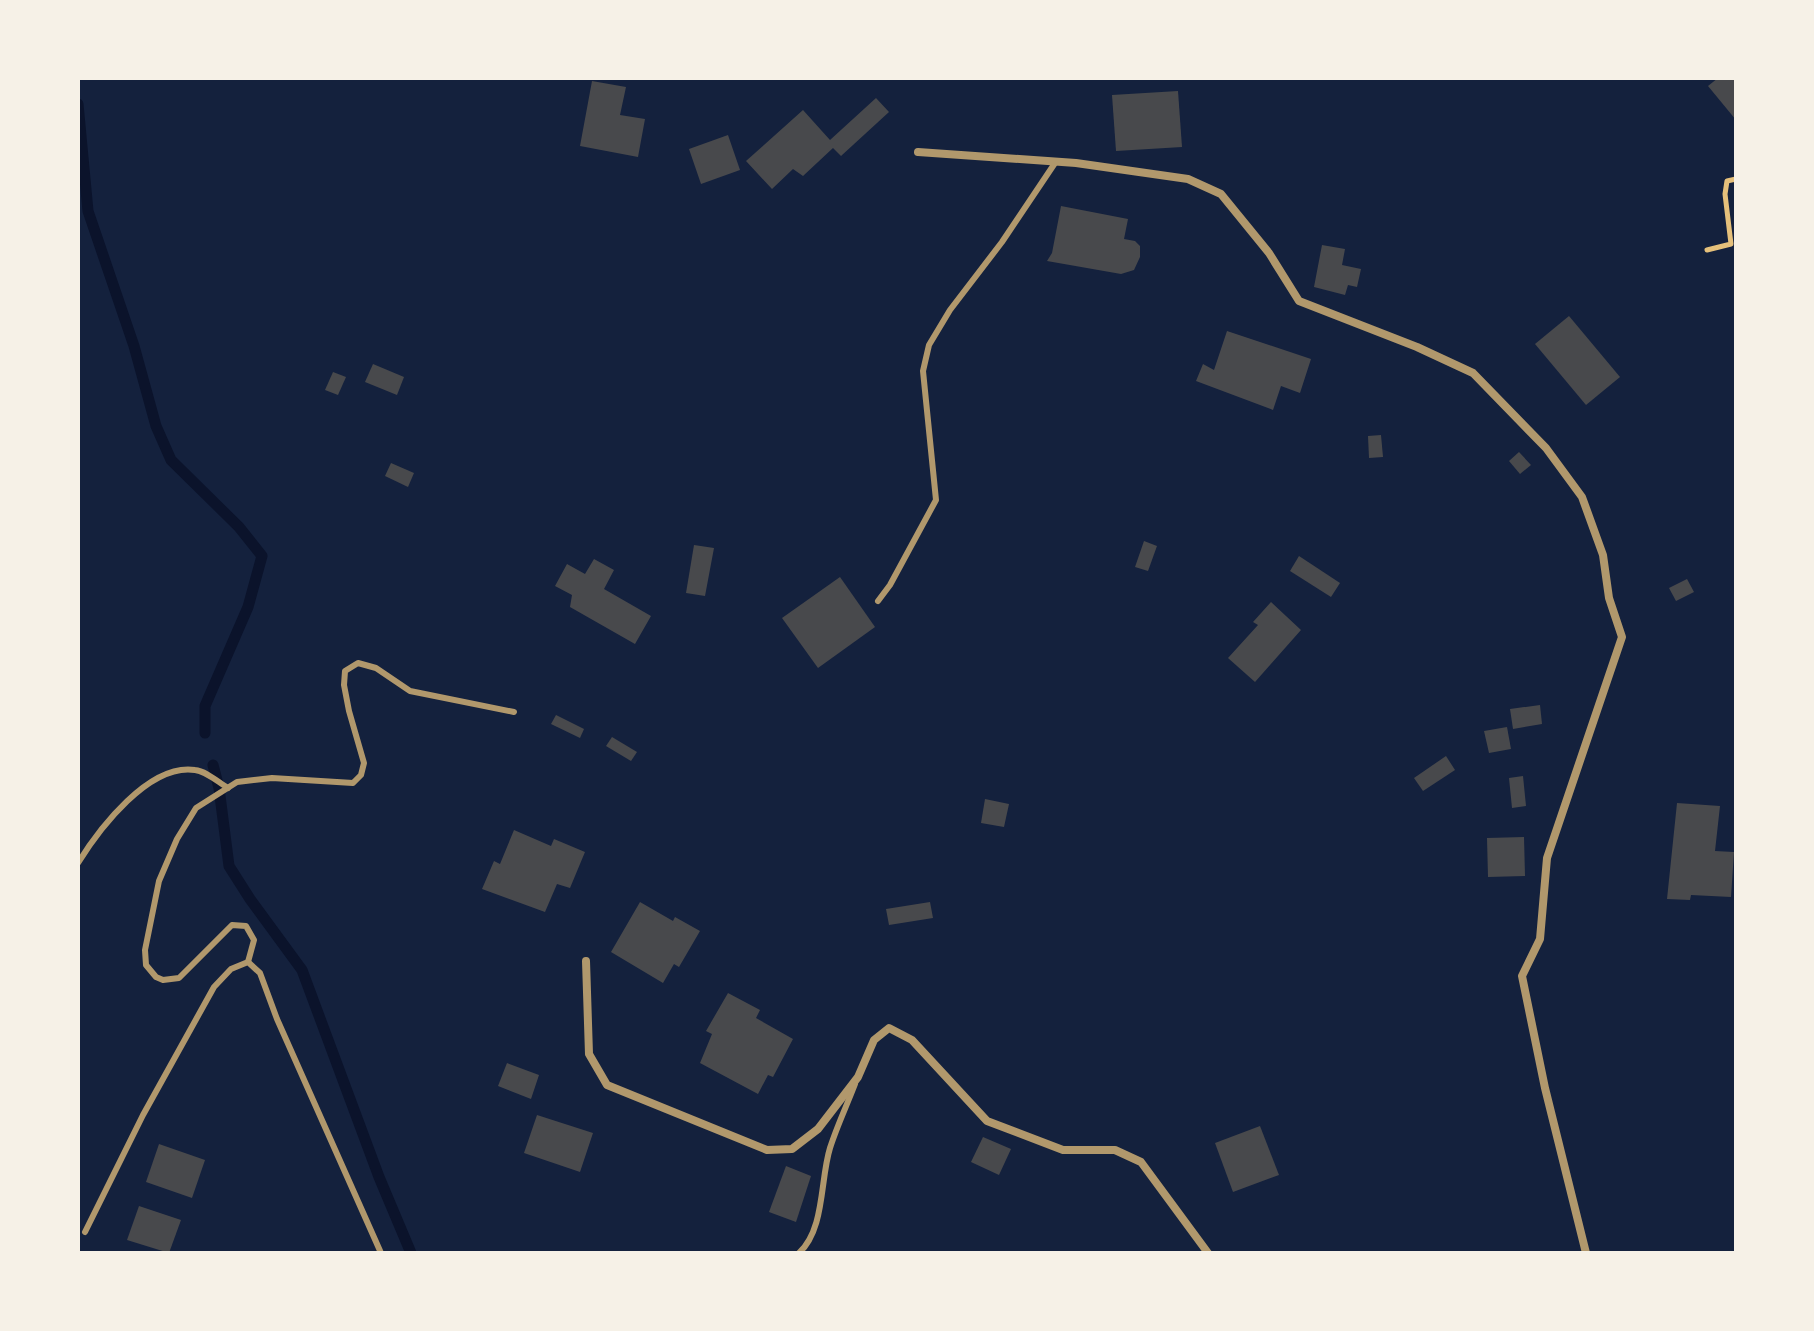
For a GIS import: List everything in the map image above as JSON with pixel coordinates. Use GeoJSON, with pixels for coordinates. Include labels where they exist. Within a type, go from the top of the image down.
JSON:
{"type":"FeatureCollection","features":[{"type":"Feature","properties":{"kind":"street"},"geometry":{"type":"LineString","coordinates":[[918,152],[1076,163],[1188,179],[1221,194],[1269,253],[1299,301],[1417,347],[1473,373],[1546,448],[1582,497],[1603,555],[1609,598],[1622,637],[1547,858],[1540,939],[1522,976],[1545,1088],[1586,1253]]}},
{"type":"Feature","properties":{"kind":"street"},"geometry":{"type":"LineString","coordinates":[[586,961],[589,1054],[607,1085],[632,1097],[767,1150],[792,1149],[818,1129],[858,1077],[874,1040],[889,1028],[912,1040],[987,1121],[1063,1150],[1115,1150],[1141,1162],[1208,1253]]}},
{"type":"Feature","properties":{"kind":"lane"},"geometry":{"type":"LineString","coordinates":[[878,601],[890,585],[936,500],[923,371],[929,345],[950,310],[1002,242],[1055,163]]}},
{"type":"Feature","properties":{"kind":"lane"},"geometry":{"type":"LineString","coordinates":[[248,962],[254,940],[246,926],[232,925],[179,978],[163,980],[156,977],[150,972],[144,958],[159,881],[177,839],[196,808],[237,782],[272,778],[353,783],[361,775],[364,763],[344,685],[345,671],[358,663],[376,668],[410,691],[514,712]]}},
{"type":"Feature","properties":{"kind":"lane"},"geometry":{"type":"LineString","coordinates":[[78,863],[122,805],[154,780],[174,772],[196,770],[228,788]]}},
{"type":"Feature","properties":{"kind":"lane"},"geometry":{"type":"LineString","coordinates":[[85,1232],[143,1115],[214,987],[231,969],[248,962]]}},
{"type":"Feature","properties":{"kind":"lane"},"geometry":{"type":"LineString","coordinates":[[248,962],[260,973],[277,1019],[381,1253]]}},
{"type":"Feature","properties":{"kind":"lane"},"geometry":{"type":"LineString","coordinates":[[799,1253],[808,1245],[816,1223],[829,1149],[858,1077]]}},
{"type":"Feature","properties":{"kind":"path"},"geometry":{"type":"LineString","coordinates":[[1707,250],[1731,244],[1725,194],[1727,181],[1736,179]]}},
{"type":"Feature","properties":{"kind":"building"},"geometry":{"type":"Polygon","coordinates":[[[1718,78],[1736,78],[1736,120],[1708,86],[1718,78]]]}},
{"type":"Feature","properties":{"kind":"building"},"geometry":{"type":"Polygon","coordinates":[[[592,81],[626,87],[620,115],[645,119],[638,157],[580,146],[592,81]]]}},
{"type":"Feature","properties":{"kind":"building"},"geometry":{"type":"Polygon","coordinates":[[[1178,91],[1182,147],[1116,151],[1112,95],[1178,91]]]}},
{"type":"Feature","properties":{"kind":"building"},"geometry":{"type":"Polygon","coordinates":[[[876,98],[889,112],[841,156],[833,148],[803,176],[793,169],[772,189],[746,161],[803,110],[830,140],[876,98]]]}},
{"type":"Feature","properties":{"kind":"building"},"geometry":{"type":"Polygon","coordinates":[[[728,135],[740,170],[701,184],[689,149],[728,135]]]}},
{"type":"Feature","properties":{"kind":"building"},"geometry":{"type":"Polygon","coordinates":[[[1061,206],[1128,219],[1124,239],[1135,241],[1140,246],[1140,257],[1134,270],[1121,274],[1047,261],[1052,253],[1061,206]]]}},
{"type":"Feature","properties":{"kind":"building"},"geometry":{"type":"Polygon","coordinates":[[[1322,245],[1345,249],[1342,265],[1361,269],[1357,287],[1348,285],[1345,295],[1314,287],[1322,245]]]}},
{"type":"Feature","properties":{"kind":"building"},"geometry":{"type":"Polygon","coordinates":[[[1569,316],[1620,377],[1586,405],[1535,344],[1569,316]]]}},
{"type":"Feature","properties":{"kind":"building"},"geometry":{"type":"Polygon","coordinates":[[[1227,331],[1311,359],[1300,393],[1281,386],[1273,410],[1196,381],[1203,364],[1214,370],[1227,331]]]}},
{"type":"Feature","properties":{"kind":"building"},"geometry":{"type":"Polygon","coordinates":[[[373,364],[404,377],[397,395],[365,382],[373,364]]]}},
{"type":"Feature","properties":{"kind":"building"},"geometry":{"type":"Polygon","coordinates":[[[333,372],[346,377],[338,395],[325,390],[333,372]]]}},
{"type":"Feature","properties":{"kind":"building"},"geometry":{"type":"Polygon","coordinates":[[[1381,435],[1383,457],[1369,458],[1368,436],[1381,435]]]}},
{"type":"Feature","properties":{"kind":"building"},"geometry":{"type":"Polygon","coordinates":[[[1519,452],[1531,465],[1520,474],[1509,461],[1519,452]]]}},
{"type":"Feature","properties":{"kind":"building"},"geometry":{"type":"Polygon","coordinates":[[[391,463],[414,473],[408,487],[385,476],[391,463]]]}},
{"type":"Feature","properties":{"kind":"building"},"geometry":{"type":"Polygon","coordinates":[[[1144,541],[1157,546],[1148,571],[1135,567],[1144,541]]]}},
{"type":"Feature","properties":{"kind":"building"},"geometry":{"type":"Polygon","coordinates":[[[694,545],[714,548],[705,596],[686,593],[694,545]]]}},
{"type":"Feature","properties":{"kind":"building"},"geometry":{"type":"Polygon","coordinates":[[[1299,556],[1340,583],[1331,597],[1290,571],[1299,556]]]}},
{"type":"Feature","properties":{"kind":"building"},"geometry":{"type":"Polygon","coordinates":[[[594,559],[614,570],[604,589],[651,616],[635,644],[570,607],[572,595],[555,586],[567,564],[585,574],[594,559]]]}},
{"type":"Feature","properties":{"kind":"building"},"geometry":{"type":"Polygon","coordinates":[[[840,577],[875,627],[818,668],[782,618],[840,577]]]}},
{"type":"Feature","properties":{"kind":"building"},"geometry":{"type":"Polygon","coordinates":[[[1687,579],[1694,592],[1676,601],[1669,588],[1687,579]]]}},
{"type":"Feature","properties":{"kind":"building"},"geometry":{"type":"Polygon","coordinates":[[[1271,602],[1301,630],[1255,682],[1228,658],[1258,625],[1253,622],[1271,602]]]}},
{"type":"Feature","properties":{"kind":"building"},"geometry":{"type":"Polygon","coordinates":[[[1540,705],[1542,724],[1513,729],[1510,709],[1540,705]]]}},
{"type":"Feature","properties":{"kind":"building"},"geometry":{"type":"Polygon","coordinates":[[[556,715],[584,729],[580,738],[551,724],[556,715]]]}},
{"type":"Feature","properties":{"kind":"building"},"geometry":{"type":"Polygon","coordinates":[[[1507,727],[1511,749],[1489,753],[1484,731],[1507,727]]]}},
{"type":"Feature","properties":{"kind":"building"},"geometry":{"type":"Polygon","coordinates":[[[612,737],[637,752],[631,761],[606,746],[612,737]]]}},
{"type":"Feature","properties":{"kind":"building"},"geometry":{"type":"Polygon","coordinates":[[[1446,756],[1455,770],[1423,791],[1414,778],[1446,756]]]}},
{"type":"Feature","properties":{"kind":"building"},"geometry":{"type":"Polygon","coordinates":[[[1523,776],[1526,806],[1512,808],[1509,778],[1523,776]]]}},
{"type":"Feature","properties":{"kind":"building"},"geometry":{"type":"Polygon","coordinates":[[[985,799],[1009,804],[1004,827],[981,823],[985,799]]]}},
{"type":"Feature","properties":{"kind":"building"},"geometry":{"type":"Polygon","coordinates":[[[1677,803],[1720,806],[1715,851],[1734,852],[1731,897],[1691,895],[1690,900],[1667,899],[1677,803]]]}},
{"type":"Feature","properties":{"kind":"building"},"geometry":{"type":"Polygon","coordinates":[[[514,830],[551,846],[554,839],[585,852],[570,888],[557,884],[545,912],[482,889],[494,861],[500,864],[514,830]]]}},
{"type":"Feature","properties":{"kind":"building"},"geometry":{"type":"Polygon","coordinates":[[[1524,837],[1525,876],[1488,877],[1487,838],[1524,837]]]}},
{"type":"Feature","properties":{"kind":"building"},"geometry":{"type":"Polygon","coordinates":[[[640,902],[673,921],[675,917],[700,931],[679,967],[674,964],[663,983],[611,952],[640,902]]]}},
{"type":"Feature","properties":{"kind":"building"},"geometry":{"type":"Polygon","coordinates":[[[930,902],[933,918],[889,925],[886,909],[930,902]]]}},
{"type":"Feature","properties":{"kind":"building"},"geometry":{"type":"Polygon","coordinates":[[[728,993],[760,1010],[756,1018],[793,1039],[773,1077],[768,1075],[758,1094],[700,1063],[712,1034],[706,1031],[728,993]]]}},
{"type":"Feature","properties":{"kind":"building"},"geometry":{"type":"Polygon","coordinates":[[[507,1063],[539,1075],[531,1099],[498,1086],[507,1063]]]}},
{"type":"Feature","properties":{"kind":"building"},"geometry":{"type":"Polygon","coordinates":[[[537,1115],[593,1133],[580,1172],[524,1153],[537,1115]]]}},
{"type":"Feature","properties":{"kind":"building"},"geometry":{"type":"Polygon","coordinates":[[[1260,1126],[1279,1175],[1233,1192],[1215,1143],[1260,1126]]]}},
{"type":"Feature","properties":{"kind":"building"},"geometry":{"type":"Polygon","coordinates":[[[983,1137],[1011,1149],[999,1175],[971,1162],[983,1137]]]}},
{"type":"Feature","properties":{"kind":"building"},"geometry":{"type":"Polygon","coordinates":[[[159,1144],[205,1160],[192,1198],[146,1182],[159,1144]]]}},
{"type":"Feature","properties":{"kind":"building"},"geometry":{"type":"Polygon","coordinates":[[[786,1166],[811,1176],[796,1222],[769,1212],[786,1166]]]}},
{"type":"Feature","properties":{"kind":"building"},"geometry":{"type":"Polygon","coordinates":[[[139,1206],[181,1220],[169,1253],[127,1240],[139,1206]]]}},
{"type":"Feature","properties":{"kind":"waterway"},"geometry":{"type":"LineString","coordinates":[[78,104],[88,211],[134,346],[156,426],[171,460],[239,527],[262,556],[248,607],[205,706],[205,733]]}},
{"type":"Feature","properties":{"kind":"waterway"},"geometry":{"type":"LineString","coordinates":[[213,765],[229,866],[302,970],[379,1177],[411,1253]]}}]}
